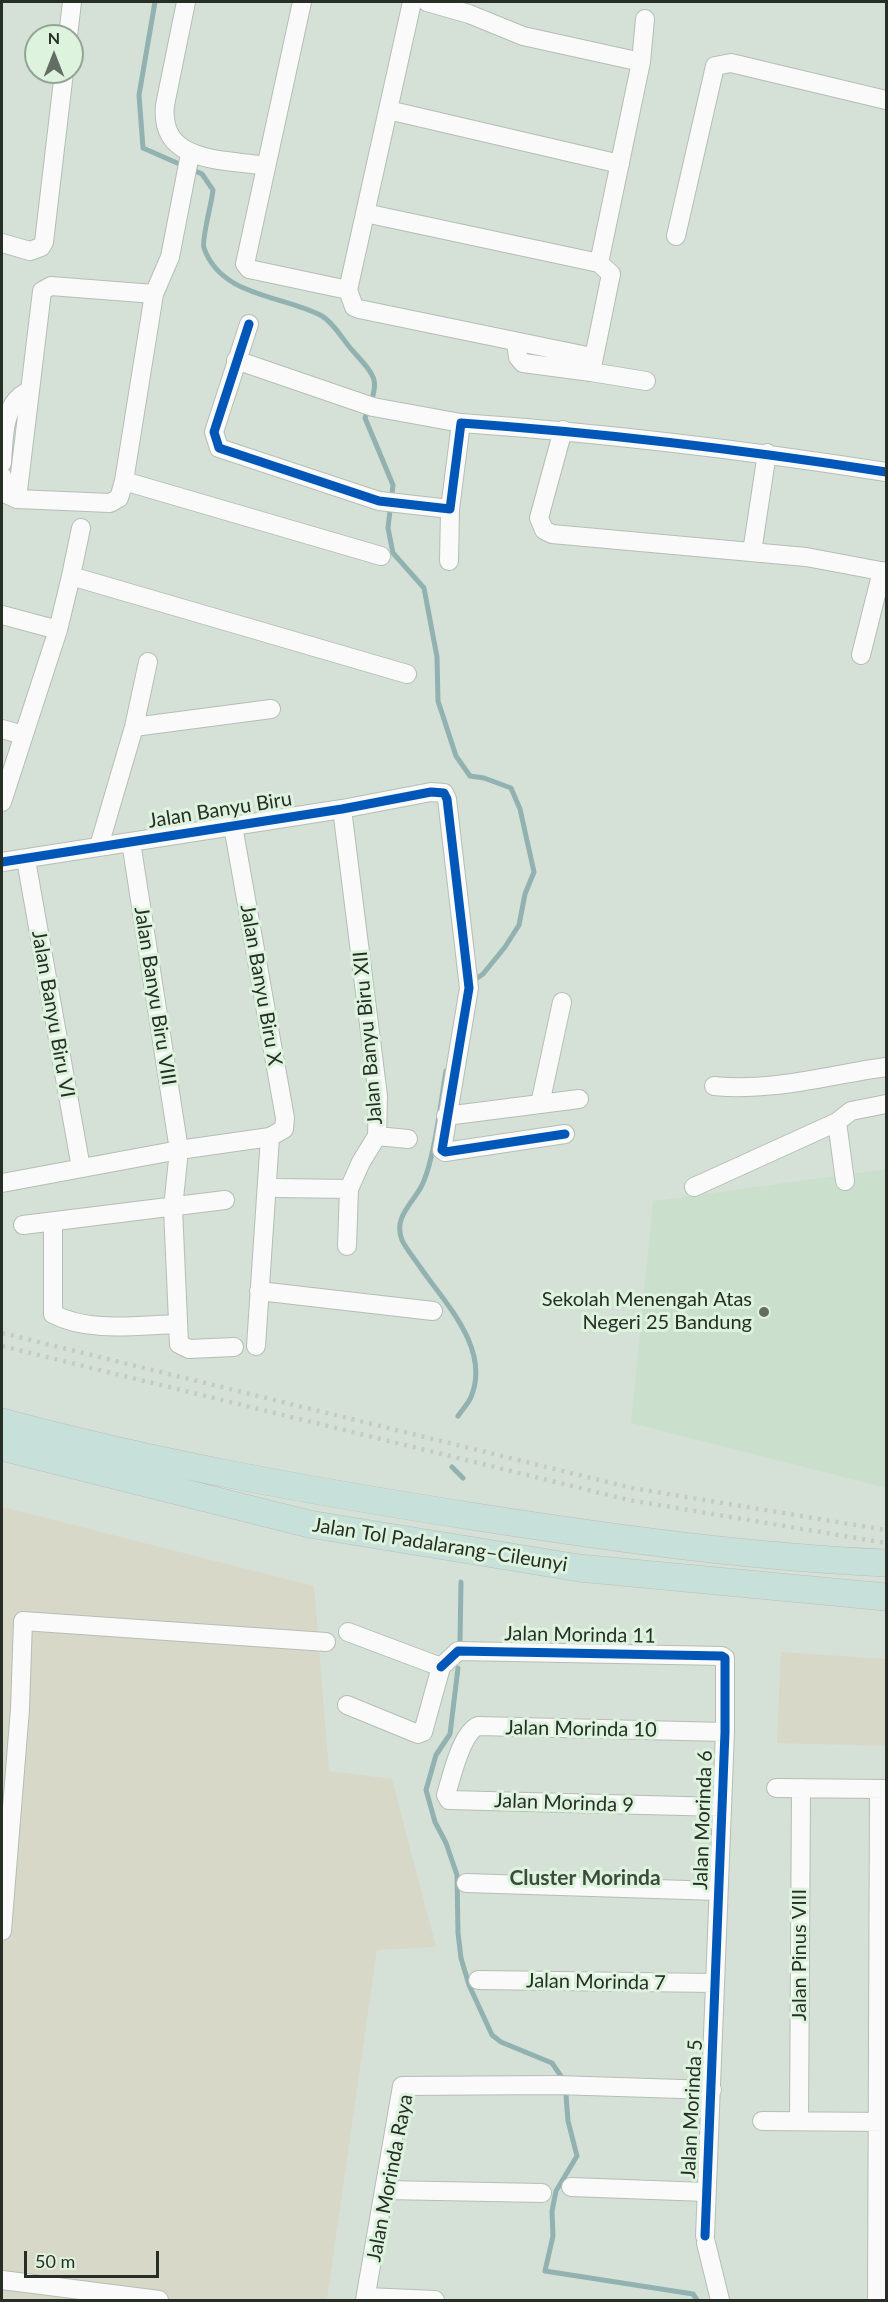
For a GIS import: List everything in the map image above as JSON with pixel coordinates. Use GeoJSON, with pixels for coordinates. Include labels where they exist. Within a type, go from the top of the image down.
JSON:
{"type":"FeatureCollection","features":[{"type":"Feature","properties":{"kind":"highway","name":"Jalan Tol Padalarang–Cileunyi"},"geometry":{"type":"LineString","coordinates":[[2,1422],[59,1437],[304,1490],[570,1531],[838,1561],[886,1563]]}},
{"type":"Feature","properties":{"kind":"highway","name":"Jalan Tol Padalarang–Cileunyi"},"geometry":{"type":"LineString","coordinates":[[2,1448],[309,1524],[579,1568],[886,1597]]}},
{"type":"Feature","properties":{"kind":"street"},"geometry":{"type":"LineString","coordinates":[[69,24],[72,2]]}},
{"type":"Feature","properties":{"kind":"street"},"geometry":{"type":"LineString","coordinates":[[186,2],[163,120],[174,144],[190,157],[266,166]]}},
{"type":"Feature","properties":{"kind":"street"},"geometry":{"type":"LineString","coordinates":[[302,2],[245,264],[247,268],[348,290]]}},
{"type":"Feature","properties":{"kind":"street"},"geometry":{"type":"LineString","coordinates":[[412,2],[348,290],[354,307],[516,342],[646,381]]}},
{"type":"Feature","properties":{"kind":"street"},"geometry":{"type":"LineString","coordinates":[[427,2],[469,14],[523,36],[641,62]]}},
{"type":"Feature","properties":{"kind":"street"},"geometry":{"type":"LineString","coordinates":[[599,263],[641,62],[645,19]]}},
{"type":"Feature","properties":{"kind":"street"},"geometry":{"type":"LineString","coordinates":[[676,236],[715,66],[731,63],[886,100]]}},
{"type":"Feature","properties":{"kind":"street"},"geometry":{"type":"LineString","coordinates":[[2,243],[30,251],[41,247],[44,242],[63,84]]}},
{"type":"Feature","properties":{"kind":"street"},"geometry":{"type":"LineString","coordinates":[[388,110],[620,164]]}},
{"type":"Feature","properties":{"kind":"street"},"geometry":{"type":"LineString","coordinates":[[2,476],[4,493],[17,499],[110,503],[119,498],[124,481],[154,294],[171,257],[183,183],[190,157]]}},
{"type":"Feature","properties":{"kind":"street"},"geometry":{"type":"LineString","coordinates":[[365,213],[599,263],[611,274],[591,364]]}},
{"type":"Feature","properties":{"kind":"street"},"geometry":{"type":"LineString","coordinates":[[17,499],[42,291],[46,286],[154,294]]}},
{"type":"Feature","properties":{"kind":"street"},"geometry":{"type":"LineString","coordinates":[[249,324],[214,432],[219,448],[379,501],[450,509]]}},
{"type":"Feature","properties":{"kind":"street"},"geometry":{"type":"LineString","coordinates":[[236,360],[373,407],[461,423],[563,430],[767,453],[886,472]]}},
{"type":"Feature","properties":{"kind":"street"},"geometry":{"type":"LineString","coordinates":[[2,463],[9,411],[19,395],[29,391]]}},
{"type":"Feature","properties":{"kind":"street"},"geometry":{"type":"LineString","coordinates":[[448,561],[450,509],[461,423]]}},
{"type":"Feature","properties":{"kind":"street"},"geometry":{"type":"LineString","coordinates":[[563,430],[539,518],[544,530],[552,534],[827,560],[884,572],[861,655]]}},
{"type":"Feature","properties":{"kind":"street"},"geometry":{"type":"LineString","coordinates":[[752,552],[767,453]]}},
{"type":"Feature","properties":{"kind":"street"},"geometry":{"type":"LineString","coordinates":[[124,481],[381,556]]}},
{"type":"Feature","properties":{"kind":"street"},"geometry":{"type":"LineString","coordinates":[[2,802],[58,630],[81,528]]}},
{"type":"Feature","properties":{"kind":"street"},"geometry":{"type":"LineString","coordinates":[[71,576],[407,674]]}},
{"type":"Feature","properties":{"kind":"street"},"geometry":{"type":"LineString","coordinates":[[2,615],[58,630]]}},
{"type":"Feature","properties":{"kind":"street"},"geometry":{"type":"LineString","coordinates":[[99,846],[134,727],[148,662]]}},
{"type":"Feature","properties":{"kind":"street"},"geometry":{"type":"LineString","coordinates":[[134,727],[271,709]]}},
{"type":"Feature","properties":{"kind":"street"},"geometry":{"type":"LineString","coordinates":[[2,729],[23,735]]}},
{"type":"Feature","properties":{"kind":"street","name":"Jalan Banyu Biru"},"geometry":{"type":"LineString","coordinates":[[2,862],[342,809],[431,792],[444,794],[447,799],[468,981],[446,1116]]}},
{"type":"Feature","properties":{"kind":"street","name":"Jalan Banyu Biru XII"},"geometry":{"type":"LineString","coordinates":[[342,809],[378,1096],[377,1137],[361,1162],[349,1189]]}},
{"type":"Feature","properties":{"kind":"street","name":"Jalan Banyu Biru X"},"geometry":{"type":"LineString","coordinates":[[233,826],[285,1118],[284,1129],[270,1137]]}},
{"type":"Feature","properties":{"kind":"street","name":"Jalan Banyu Biru VIII"},"geometry":{"type":"LineString","coordinates":[[131,842],[178,1150],[173,1208],[178,1344],[189,1349],[234,1347]]}},
{"type":"Feature","properties":{"kind":"street","name":"Jalan Banyu Biru VI"},"geometry":{"type":"LineString","coordinates":[[26,860],[81,1168]]}},
{"type":"Feature","properties":{"kind":"street"},"geometry":{"type":"LineString","coordinates":[[540,1104],[562,1002]]}},
{"type":"Feature","properties":{"kind":"street"},"geometry":{"type":"LineString","coordinates":[[714,1086],[747,1089],[773,1087],[886,1067]]}},
{"type":"Feature","properties":{"kind":"street"},"geometry":{"type":"LineString","coordinates":[[565,1134],[445,1152],[441,1147],[446,1116],[579,1099]]}},
{"type":"Feature","properties":{"kind":"street"},"geometry":{"type":"LineString","coordinates":[[694,1187],[837,1122],[851,1111],[886,1104]]}},
{"type":"Feature","properties":{"kind":"street"},"geometry":{"type":"LineString","coordinates":[[837,1122],[845,1181]]}},
{"type":"Feature","properties":{"kind":"street"},"geometry":{"type":"LineString","coordinates":[[2,1183],[178,1150],[270,1137],[256,1346]]}},
{"type":"Feature","properties":{"kind":"street"},"geometry":{"type":"LineString","coordinates":[[377,1137],[408,1139]]}},
{"type":"Feature","properties":{"kind":"street"},"geometry":{"type":"LineString","coordinates":[[277,1188],[349,1189],[346,1246]]}},
{"type":"Feature","properties":{"kind":"street"},"geometry":{"type":"LineString","coordinates":[[23,1226],[225,1200]]}},
{"type":"Feature","properties":{"kind":"street"},"geometry":{"type":"LineString","coordinates":[[53,1222],[53,1314],[63,1319],[92,1325],[178,1324]]}},
{"type":"Feature","properties":{"kind":"street"},"geometry":{"type":"LineString","coordinates":[[259,1292],[433,1311]]}},
{"type":"Feature","properties":{"kind":"street"},"geometry":{"type":"LineString","coordinates":[[2,1930],[20,1709],[23,1621],[326,1642]]}},
{"type":"Feature","properties":{"kind":"street"},"geometry":{"type":"LineString","coordinates":[[346,1705],[418,1734],[423,1732],[441,1667],[348,1632]]}},
{"type":"Feature","properties":{"kind":"street","name":"Jalan Morinda 11"},"geometry":{"type":"LineString","coordinates":[[441,1667],[458,1651],[725,1658]]}},
{"type":"Feature","properties":{"kind":"street","name":"Jalan Morinda 6"},"geometry":{"type":"LineString","coordinates":[[715,1983],[725,1732],[725,1658]]}},
{"type":"Feature","properties":{"kind":"street","name":"Jalan Morinda 10"},"geometry":{"type":"LineString","coordinates":[[457,1759],[472,1729],[478,1726],[725,1732]]}},
{"type":"Feature","properties":{"kind":"street","name":"Jalan Morinda 9"},"geometry":{"type":"LineString","coordinates":[[457,1759],[446,1796],[449,1800],[722,1807]]}},
{"type":"Feature","properties":{"kind":"street"},"geometry":{"type":"LineString","coordinates":[[776,1788],[883,1789],[882,2122],[877,2301]]}},
{"type":"Feature","properties":{"kind":"street","name":"Jalan Pinus VIII"},"geometry":{"type":"LineString","coordinates":[[798,2121],[801,1788]]}},
{"type":"Feature","properties":{"kind":"street"},"geometry":{"type":"LineString","coordinates":[[466,1883],[718,1891]]}},
{"type":"Feature","properties":{"kind":"street","name":"Jalan Morinda 7"},"geometry":{"type":"LineString","coordinates":[[478,1980],[715,1983]]}},
{"type":"Feature","properties":{"kind":"street","name":"Jalan Morinda 5"},"geometry":{"type":"LineString","coordinates":[[715,1983],[706,2240],[720,2301]]}},
{"type":"Feature","properties":{"kind":"street","name":"Jalan Morinda Raya"},"geometry":{"type":"LineString","coordinates":[[366,2299],[402,2086],[565,2085],[712,2090]]}},
{"type":"Feature","properties":{"kind":"street"},"geometry":{"type":"LineString","coordinates":[[762,2121],[882,2122]]}},
{"type":"Feature","properties":{"kind":"street"},"geometry":{"type":"LineString","coordinates":[[571,2187],[706,2192]]}},
{"type":"Feature","properties":{"kind":"street"},"geometry":{"type":"LineString","coordinates":[[385,2190],[542,2193]]}},
{"type":"Feature","properties":{"kind":"street"},"geometry":{"type":"LineString","coordinates":[[2,2280],[159,2301]]}},
{"type":"Feature","properties":{"kind":"street"},"geometry":{"type":"LineString","coordinates":[[366,2299],[435,2301]]}},
{"type":"Feature","properties":{"kind":"shaded area","name":"Sekolah Menengah Atas Negeri 25 Bandung"},"geometry":{"type":"Polygon","coordinates":[[[886,1169],[886,1488],[631,1423],[653,1201],[886,1169]]]}},
{"type":"Feature","properties":{"kind":"shaded area"},"geometry":{"type":"Polygon","coordinates":[[[2,1507],[314,1586],[329,1771],[392,1779],[436,1947],[377,1950],[327,2300],[2,2300],[2,1507]]]}},
{"type":"Feature","properties":{"kind":"shaded area"},"geometry":{"type":"Polygon","coordinates":[[[781,1652],[886,1659],[886,1746],[777,1743],[781,1652]]]}},
{"type":"Feature","properties":{"kind":"waterway"},"geometry":{"type":"LineString","coordinates":[[155,2],[139,95],[143,148],[202,174],[213,190],[203,244],[212,264],[224,276],[255,293],[322,316],[334,327],[372,375],[373,396],[365,418],[393,485],[388,528],[393,553],[424,588],[437,657],[438,701],[456,756],[470,776],[484,778],[511,788],[520,809],[534,872],[525,894],[519,925],[483,974],[473,981]]}},
{"type":"Feature","properties":{"kind":"waterway"},"geometry":{"type":"LineString","coordinates":[[446,1071],[430,1163],[421,1187],[402,1218],[400,1232],[406,1247],[452,1311],[470,1344],[475,1362],[476,1379],[471,1397],[458,1416]]}},
{"type":"Feature","properties":{"kind":"waterway"},"geometry":{"type":"LineString","coordinates":[[452,1467],[463,1478]]}},
{"type":"Feature","properties":{"kind":"waterway"},"geometry":{"type":"LineString","coordinates":[[460,1642],[461,1582]]}},
{"type":"Feature","properties":{"kind":"waterway"},"geometry":{"type":"LineString","coordinates":[[458,1668],[450,1734],[436,1755],[426,1790],[435,1822],[446,1843],[457,1875],[461,1958],[469,1985],[492,2035],[501,2042],[552,2063],[565,2082],[568,2121],[577,2156],[556,2191],[552,2211],[553,2236],[545,2271],[693,2294],[697,2300]]}},
{"type":"Feature","properties":{"kind":"railway"},"geometry":{"type":"LineString","coordinates":[[2,1333],[632,1488],[886,1530]]}},
{"type":"Feature","properties":{"kind":"railway"},"geometry":{"type":"LineString","coordinates":[[2,1346],[629,1500],[886,1543]]}},
{"type":"Feature","properties":{"kind":"cycle path"},"geometry":{"type":"LineString","coordinates":[[249,324],[214,432],[219,448],[379,501],[450,509],[461,423],[674,443],[886,472]]}},
{"type":"Feature","properties":{"kind":"cycle path"},"geometry":{"type":"LineString","coordinates":[[2,862],[342,809],[431,792],[444,793],[447,799],[469,988],[442,1150],[445,1152],[565,1134]]}},
{"type":"Feature","properties":{"kind":"cycle path"},"geometry":{"type":"LineString","coordinates":[[441,1667],[458,1651],[722,1656],[725,1658],[725,1732],[705,2236]]}},
{"type":"Feature","properties":{"kind":"place","name":"Sekolah Menengah Atas Negeri 25 Bandung"},"geometry":{"type":"Point","coordinates":[764,1312]}},
{"type":"Feature","properties":{"kind":"district","name":"Cluster Morinda"},"geometry":{"type":"Point","coordinates":[585,1878]}}]}
